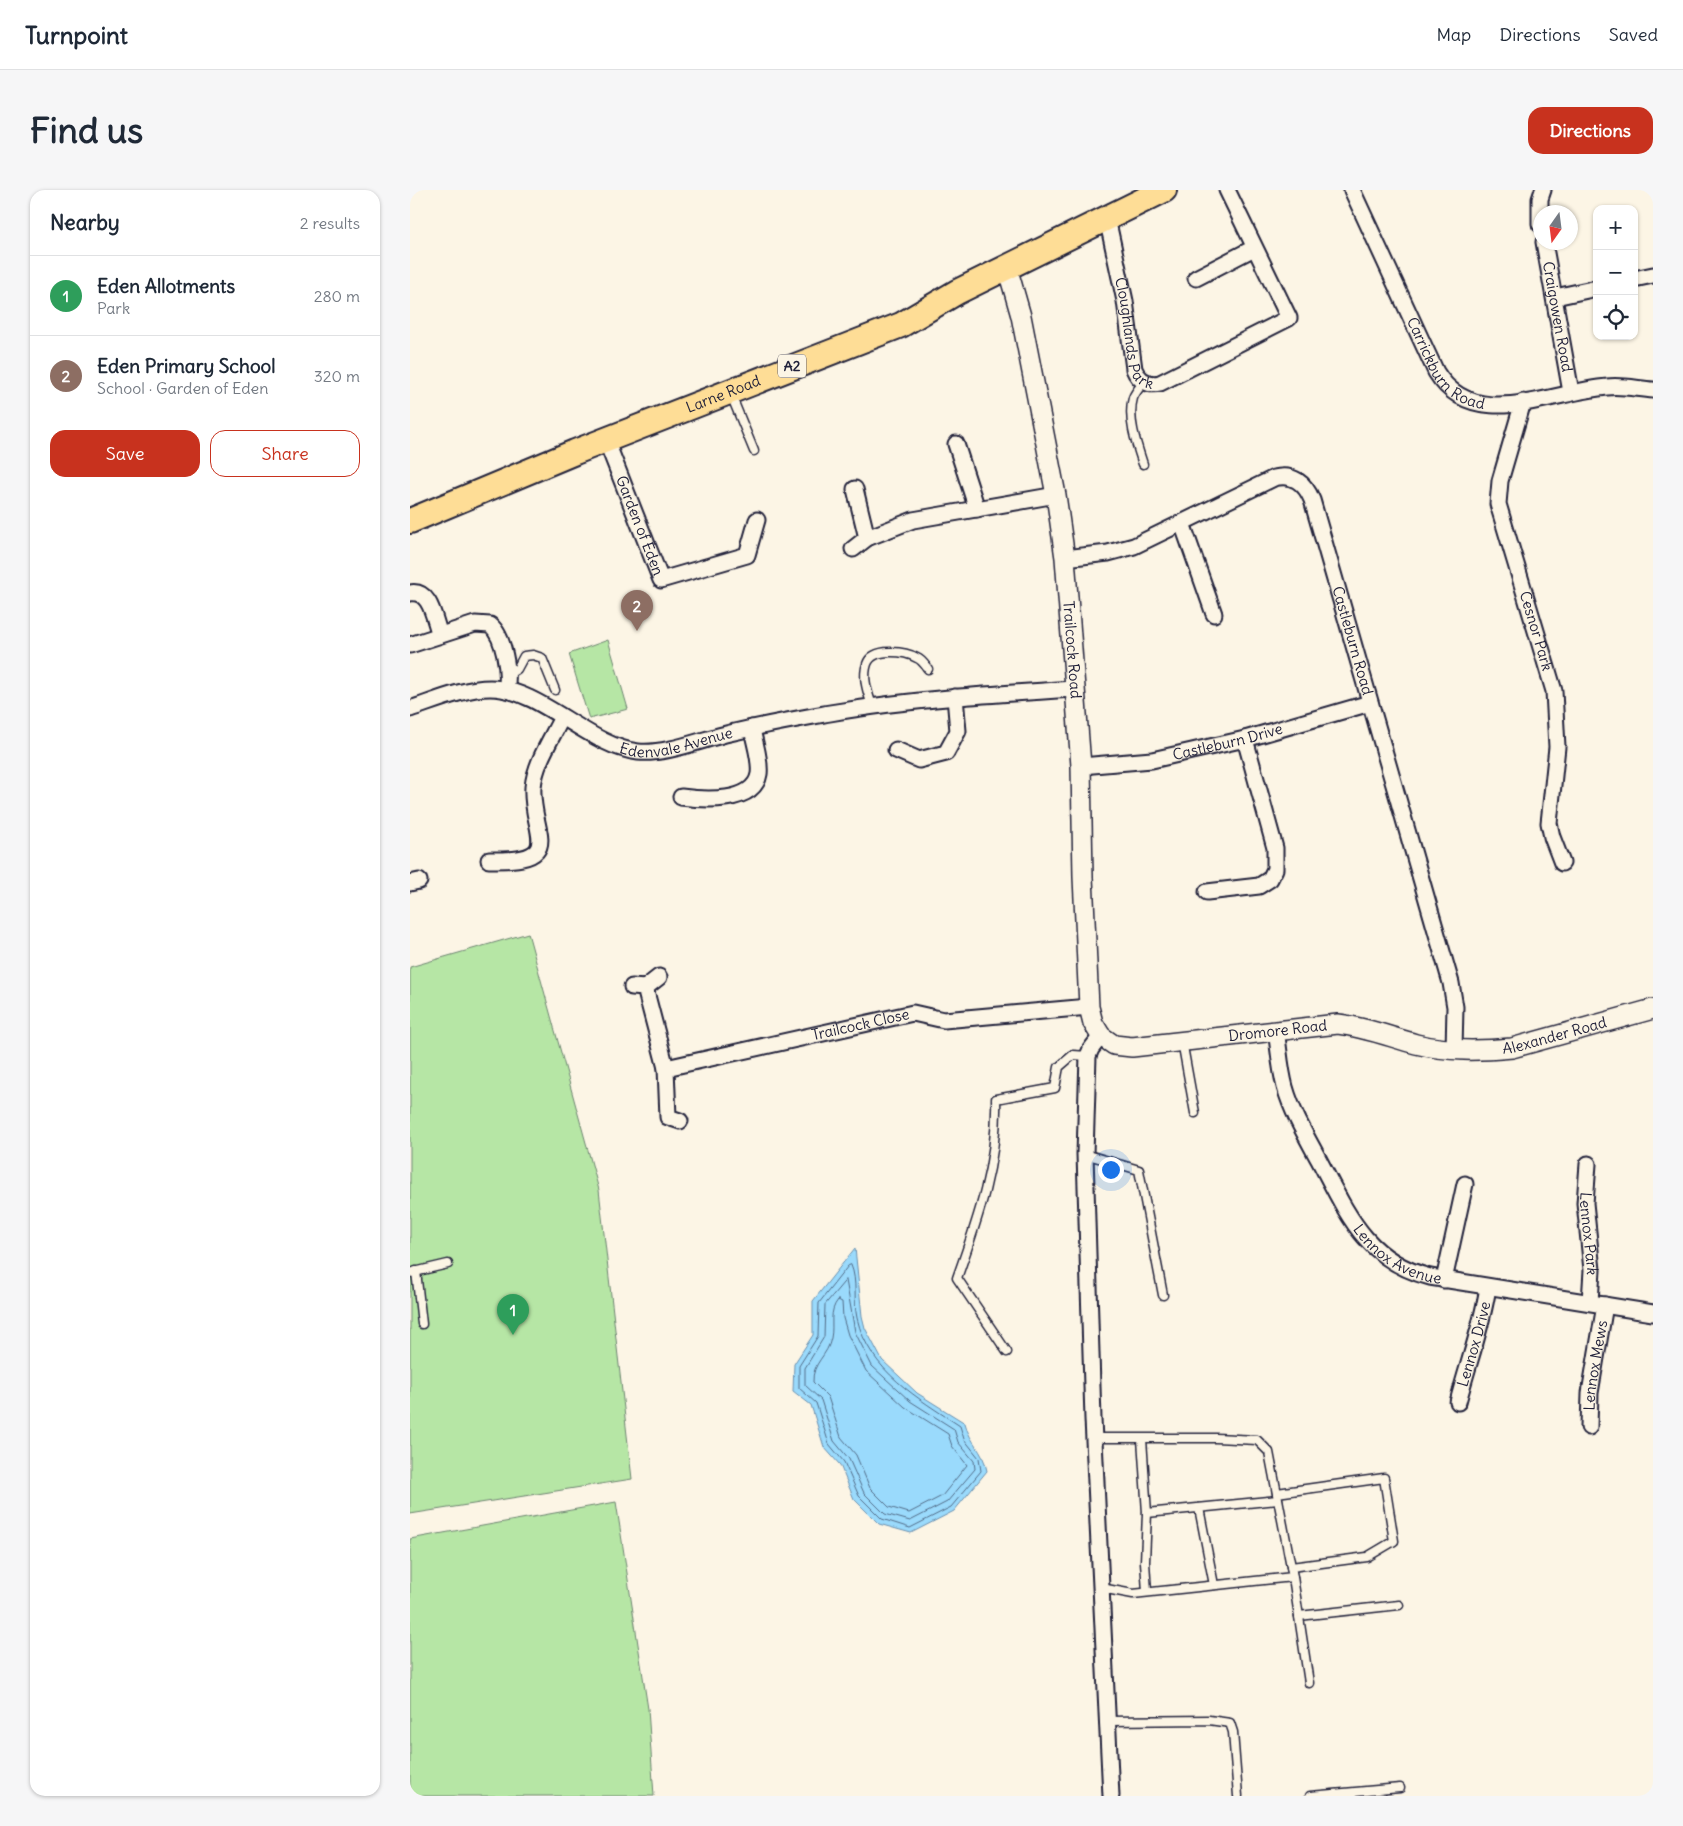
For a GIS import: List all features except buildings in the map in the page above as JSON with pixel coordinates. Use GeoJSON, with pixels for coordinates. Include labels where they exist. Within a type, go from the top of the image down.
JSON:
{"type":"FeatureCollection","features":[{"type":"Feature","properties":{"kind":"main road","name":"Larne Road"},"geometry":{"type":"LineString","coordinates":[[410,521],[606,440],[901,325],[957,292],[1164,190]]}},
{"type":"Feature","properties":{"kind":"street"},"geometry":{"type":"LineString","coordinates":[[1196,278],[1254,248],[1227,190]]}},
{"type":"Feature","properties":{"kind":"street","name":"Carrickburn Road"},"geometry":{"type":"LineString","coordinates":[[1352,190],[1440,378],[1454,394],[1474,404],[1495,406],[1609,386],[1653,390]]}},
{"type":"Feature","properties":{"kind":"street"},"geometry":{"type":"LineString","coordinates":[[1540,205],[1543,190]]}},
{"type":"Feature","properties":{"kind":"street","name":"Cloughlands Park"},"geometry":{"type":"LineString","coordinates":[[1106,218],[1126,301],[1134,369],[1137,376],[1144,382],[1160,384],[1289,318],[1254,248]]}},
{"type":"Feature","properties":{"kind":"street","name":"Craigowen Road"},"geometry":{"type":"LineString","coordinates":[[1546,250],[1571,392]]}},
{"type":"Feature","properties":{"kind":"street","name":"Trailcock Road"},"geometry":{"type":"LineString","coordinates":[[1007,267],[1021,316],[1056,495],[1065,558],[1081,766],[1082,877],[1089,1007],[1093,1024],[1101,1036]]}},
{"type":"Feature","properties":{"kind":"street"},"geometry":{"type":"LineString","coordinates":[[1638,278],[1653,275]]}},
{"type":"Feature","properties":{"kind":"street"},"geometry":{"type":"LineString","coordinates":[[1555,297],[1593,289]]}},
{"type":"Feature","properties":{"kind":"street","name":"Cesnor Park"},"geometry":{"type":"LineString","coordinates":[[1523,402],[1500,482],[1498,504],[1554,691],[1557,747],[1549,823],[1562,864]]}},
{"type":"Feature","properties":{"kind":"street","name":"Garden of Eden"},"geometry":{"type":"LineString","coordinates":[[606,440],[661,580],[747,555],[757,520]]}},
{"type":"Feature","properties":{"kind":"street"},"geometry":{"type":"LineString","coordinates":[[956,444],[977,509]]}},
{"type":"Feature","properties":{"kind":"street","name":"Castleburn Road"},"geometry":{"type":"LineString","coordinates":[[1065,558],[1096,555],[1126,548],[1274,478],[1287,476],[1302,483],[1312,500],[1451,982],[1455,1007],[1454,1050]]}},
{"type":"Feature","properties":{"kind":"street"},"geometry":{"type":"LineString","coordinates":[[855,489],[866,538]]}},
{"type":"Feature","properties":{"kind":"street"},"geometry":{"type":"LineString","coordinates":[[852,549],[866,538],[913,520],[1056,495]]}},
{"type":"Feature","properties":{"kind":"street"},"geometry":{"type":"LineString","coordinates":[[1182,523],[1214,614]]}},
{"type":"Feature","properties":{"kind":"street"},"geometry":{"type":"LineString","coordinates":[[410,593],[421,593],[426,598],[440,635]]}},
{"type":"Feature","properties":{"kind":"street"},"geometry":{"type":"LineString","coordinates":[[410,644],[475,624],[490,625],[497,634],[509,674],[506,690]]}},
{"type":"Feature","properties":{"kind":"street","name":"Edenvale Avenue"},"geometry":{"type":"LineString","coordinates":[[410,708],[473,690],[492,688],[506,690],[616,746],[640,752],[659,750],[752,728],[872,706],[955,697],[1075,689]]}},
{"type":"Feature","properties":{"kind":"street"},"geometry":{"type":"LineString","coordinates":[[896,750],[919,760],[946,753],[958,731],[955,697]]}},
{"type":"Feature","properties":{"kind":"street","name":"Castleburn Drive"},"geometry":{"type":"LineString","coordinates":[[1081,766],[1152,760],[1245,739],[1370,703]]}},
{"type":"Feature","properties":{"kind":"street"},"geometry":{"type":"LineString","coordinates":[[488,860],[521,859],[532,854],[538,847],[541,834],[533,786],[542,758],[562,717]]}},
{"type":"Feature","properties":{"kind":"street"},"geometry":{"type":"LineString","coordinates":[[681,797],[708,799],[736,795],[749,790],[755,784],[759,771],[752,728]]}},
{"type":"Feature","properties":{"kind":"street"},"geometry":{"type":"LineString","coordinates":[[1207,892],[1255,888],[1267,882],[1275,869],[1275,848],[1245,739]]}},
{"type":"Feature","properties":{"kind":"street"},"geometry":{"type":"LineString","coordinates":[[659,977],[639,988],[666,1068],[668,1119]]}},
{"type":"Feature","properties":{"kind":"street","name":"Trailcock Close"},"geometry":{"type":"LineString","coordinates":[[666,1068],[913,1013],[944,1020],[1089,1007]]}},
{"type":"Feature","properties":{"kind":"street","name":"Alexander Road"},"geometry":{"type":"LineString","coordinates":[[1454,1050],[1512,1048],[1653,1009]]}},
{"type":"Feature","properties":{"kind":"street","name":"Dromore Road"},"geometry":{"type":"LineString","coordinates":[[1101,1036],[1110,1043],[1124,1047],[1338,1024],[1367,1029],[1417,1044],[1454,1050]]}},
{"type":"Feature","properties":{"kind":"street","name":"Lennox Avenue"},"geometry":{"type":"LineString","coordinates":[[1276,1030],[1287,1093],[1309,1141],[1353,1222],[1369,1243],[1389,1260],[1411,1272],[1444,1280],[1653,1313]]}},
{"type":"Feature","properties":{"kind":"street"},"geometry":{"type":"LineString","coordinates":[[1101,1036],[1088,1056],[1085,1154],[1094,1438],[1111,1796]]}},
{"type":"Feature","properties":{"kind":"street","name":"Lennox Park"},"geometry":{"type":"LineString","coordinates":[[1588,1164],[1585,1203],[1592,1270],[1598,1304]]}},
{"type":"Feature","properties":{"kind":"street"},"geometry":{"type":"LineString","coordinates":[[1444,1280],[1465,1184]]}},
{"type":"Feature","properties":{"kind":"street","name":"Lennox Drive"},"geometry":{"type":"LineString","coordinates":[[1458,1402],[1470,1357],[1481,1326],[1488,1287]]}},
{"type":"Feature","properties":{"kind":"street","name":"Lennox Mews"},"geometry":{"type":"LineString","coordinates":[[1589,1426],[1598,1304]]}},
{"type":"Feature","properties":{"kind":"lane"},"geometry":{"type":"LineString","coordinates":[[1143,464],[1136,442],[1132,417],[1133,399],[1144,382]]}},
{"type":"Feature","properties":{"kind":"lane"},"geometry":{"type":"LineString","coordinates":[[729,391],[754,451]]}},
{"type":"Feature","properties":{"kind":"lane"},"geometry":{"type":"LineString","coordinates":[[872,706],[865,675],[868,662],[876,655],[890,652],[906,653],[919,658],[928,669]]}},
{"type":"Feature","properties":{"kind":"lane"},"geometry":{"type":"LineString","coordinates":[[509,674],[517,669],[524,656],[533,655],[542,658],[555,690]]}},
{"type":"Feature","properties":{"kind":"lane"},"geometry":{"type":"LineString","coordinates":[[1182,1041],[1195,1113]]}},
{"type":"Feature","properties":{"kind":"lane"},"geometry":{"type":"LineString","coordinates":[[1007,1352],[957,1278],[983,1206],[991,1160],[996,1099],[1055,1088],[1059,1066],[1073,1055],[1088,1056]]}},
{"type":"Feature","properties":{"kind":"lane"},"geometry":{"type":"LineString","coordinates":[[1085,1154],[1138,1170],[1163,1295]]}},
{"type":"Feature","properties":{"kind":"lane"},"geometry":{"type":"LineString","coordinates":[[422,1324],[413,1272],[448,1264]]}},
{"type":"Feature","properties":{"kind":"lane"},"geometry":{"type":"LineString","coordinates":[[1094,1438],[1123,1436],[1142,1439],[1216,1438],[1257,1440],[1269,1452],[1293,1578],[1309,1683]]}},
{"type":"Feature","properties":{"kind":"lane"},"geometry":{"type":"LineString","coordinates":[[1142,1439],[1147,1513],[1145,1562],[1147,1592]]}},
{"type":"Feature","properties":{"kind":"lane"},"geometry":{"type":"LineString","coordinates":[[1147,1513],[1199,1508],[1384,1478],[1394,1541],[1367,1557],[1291,1567]]}},
{"type":"Feature","properties":{"kind":"lane"},"geometry":{"type":"LineString","coordinates":[[1199,1508],[1214,1585]]}},
{"type":"Feature","properties":{"kind":"lane"},"geometry":{"type":"LineString","coordinates":[[1101,1588],[1133,1594],[1293,1578]]}},
{"type":"Feature","properties":{"kind":"lane"},"geometry":{"type":"LineString","coordinates":[[1299,1616],[1399,1605]]}},
{"type":"Feature","properties":{"kind":"lane"},"geometry":{"type":"LineString","coordinates":[[1107,1721],[1209,1720],[1230,1723],[1233,1732],[1238,1796]]}},
{"type":"Feature","properties":{"kind":"lane"},"geometry":{"type":"LineString","coordinates":[[1310,1796],[1400,1788]]}},
{"type":"Feature","properties":{"kind":"green space"},"geometry":{"type":"Polygon","coordinates":[[[608,640],[628,709],[589,719],[569,654],[608,640]]]}},
{"type":"Feature","properties":{"kind":"green space"},"geometry":{"type":"Polygon","coordinates":[[[528,933],[599,1190],[632,1479],[410,1514],[410,967],[528,933]]]}},
{"type":"Feature","properties":{"kind":"green space"},"geometry":{"type":"Polygon","coordinates":[[[616,1502],[648,1709],[654,1796],[410,1796],[410,1539],[616,1502]]]}},
{"type":"Feature","properties":{"kind":"water"},"geometry":{"type":"Polygon","coordinates":[[[855,1248],[862,1316],[865,1328],[882,1360],[917,1393],[965,1423],[970,1436],[983,1457],[987,1471],[954,1511],[911,1533],[879,1524],[854,1499],[840,1465],[824,1447],[811,1405],[793,1391],[794,1364],[813,1335],[813,1301],[855,1248]]]}},
{"type":"Feature","properties":{"kind":"place","name":"Eden Primary School"},"geometry":{"type":"Point","coordinates":[637,631]}},
{"type":"Feature","properties":{"kind":"place","name":"Eden Allotments"},"geometry":{"type":"Point","coordinates":[513,1335]}}]}
